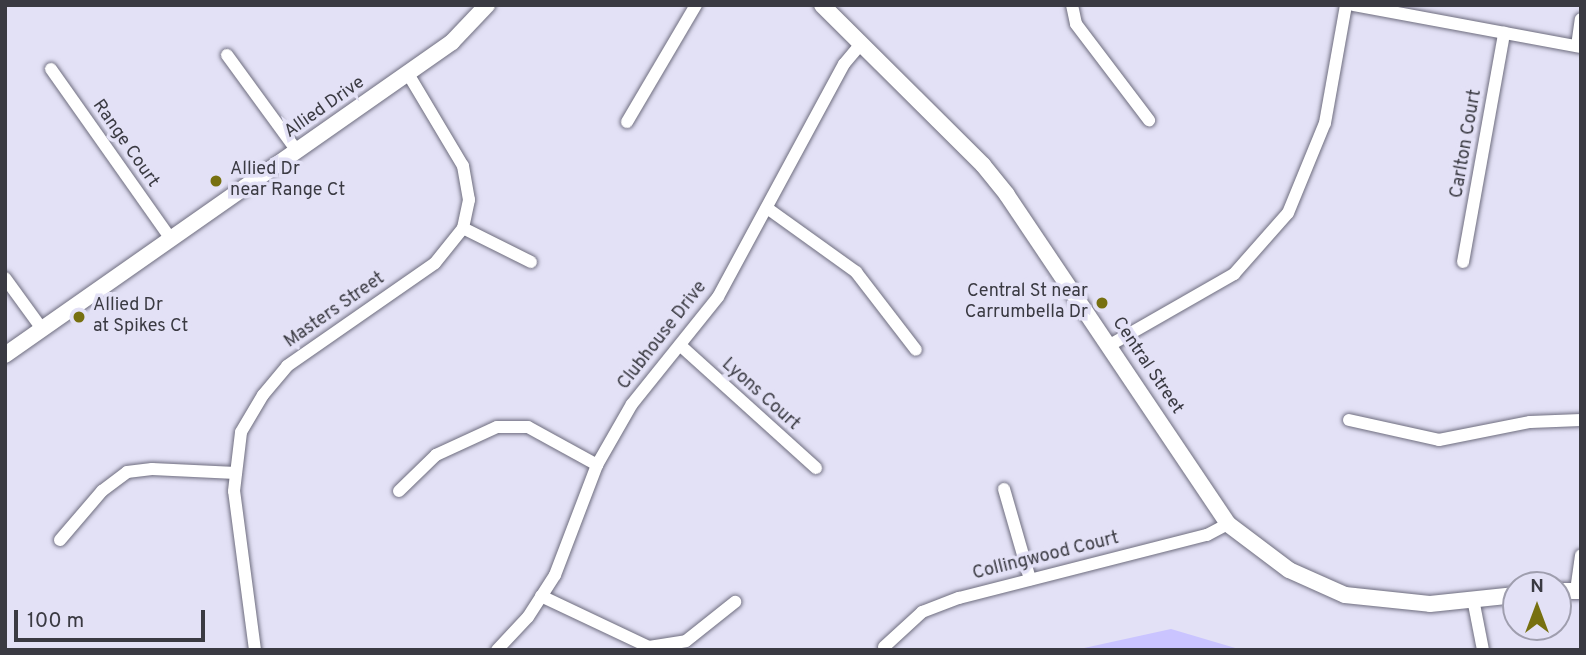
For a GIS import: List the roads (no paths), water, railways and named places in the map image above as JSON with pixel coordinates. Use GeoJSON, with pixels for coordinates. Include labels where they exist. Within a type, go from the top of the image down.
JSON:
{"type":"FeatureCollection","features":[{"type":"Feature","properties":{"kind":"street"},"geometry":{"type":"LineString","coordinates":[[627,122],[696,5]]}},
{"type":"Feature","properties":{"kind":"street","name":"Central Street"},"geometry":{"type":"LineString","coordinates":[[822,5],[983,165],[1110,345],[1228,524],[1289,570],[1345,595],[1400,604],[1502,596]]}},
{"type":"Feature","properties":{"kind":"street"},"geometry":{"type":"LineString","coordinates":[[1072,5],[1076,24],[1149,120]]}},
{"type":"Feature","properties":{"kind":"street"},"geometry":{"type":"LineString","coordinates":[[1110,345],[1234,274],[1288,213],[1325,123],[1346,5]]}},
{"type":"Feature","properties":{"kind":"street"},"geometry":{"type":"LineString","coordinates":[[1354,5],[1579,46],[1581,19]]}},
{"type":"Feature","properties":{"kind":"street","name":"Allied Drive"},"geometry":{"type":"LineString","coordinates":[[5,355],[452,42],[480,8]]}},
{"type":"Feature","properties":{"kind":"street","name":"Carlton Court"},"geometry":{"type":"LineString","coordinates":[[1463,262],[1504,33]]}},
{"type":"Feature","properties":{"kind":"street","name":"Clubhouse Drive"},"geometry":{"type":"LineString","coordinates":[[497,650],[555,575],[597,465],[632,404],[718,297],[844,64],[861,44]]}},
{"type":"Feature","properties":{"kind":"street"},"geometry":{"type":"LineString","coordinates":[[228,55],[297,151]]}},
{"type":"Feature","properties":{"kind":"street","name":"Range Court"},"geometry":{"type":"LineString","coordinates":[[51,69],[171,239]]}},
{"type":"Feature","properties":{"kind":"street"},"geometry":{"type":"LineString","coordinates":[[407,72],[463,166],[469,200],[463,228],[531,262]]}},
{"type":"Feature","properties":{"kind":"street"},"geometry":{"type":"LineString","coordinates":[[767,208],[856,272],[916,350]]}},
{"type":"Feature","properties":{"kind":"street","name":"Masters Street"},"geometry":{"type":"LineString","coordinates":[[256,650],[234,491],[241,432],[263,395],[287,366],[435,263],[463,228]]}},
{"type":"Feature","properties":{"kind":"street"},"geometry":{"type":"LineString","coordinates":[[5,278],[42,329]]}},
{"type":"Feature","properties":{"kind":"street","name":"Lyons Court"},"geometry":{"type":"LineString","coordinates":[[681,346],[816,468]]}},
{"type":"Feature","properties":{"kind":"street"},"geometry":{"type":"LineString","coordinates":[[1349,420],[1439,440],[1530,422],[1581,420]]}},
{"type":"Feature","properties":{"kind":"street"},"geometry":{"type":"LineString","coordinates":[[399,491],[436,455],[497,427],[528,427],[597,465]]}},
{"type":"Feature","properties":{"kind":"street"},"geometry":{"type":"LineString","coordinates":[[60,540],[102,491],[127,472],[152,469],[236,473]]}},
{"type":"Feature","properties":{"kind":"street"},"geometry":{"type":"LineString","coordinates":[[1004,489],[1030,579]]}},
{"type":"Feature","properties":{"kind":"street","name":"Collingwood Court"},"geometry":{"type":"LineString","coordinates":[[884,647],[922,612],[1030,579],[1207,535],[1228,524]]}},
{"type":"Feature","properties":{"kind":"street"},"geometry":{"type":"LineString","coordinates":[[1578,591],[1581,555]]}},
{"type":"Feature","properties":{"kind":"street"},"geometry":{"type":"LineString","coordinates":[[541,596],[649,647],[687,641],[734,602]]}},
{"type":"Feature","properties":{"kind":"street"},"geometry":{"type":"LineString","coordinates":[[1473,599],[1483,650]]}},
{"type":"Feature","properties":{"kind":"place","name":"Allied Dr near Range Ct"},"geometry":{"type":"Point","coordinates":[216,181]}},
{"type":"Feature","properties":{"kind":"place","name":"Central St near Carrumbella Dr"},"geometry":{"type":"Point","coordinates":[1102,303]}},
{"type":"Feature","properties":{"kind":"place","name":"Allied Dr at Spikes Ct"},"geometry":{"type":"Point","coordinates":[79,317]}}]}
